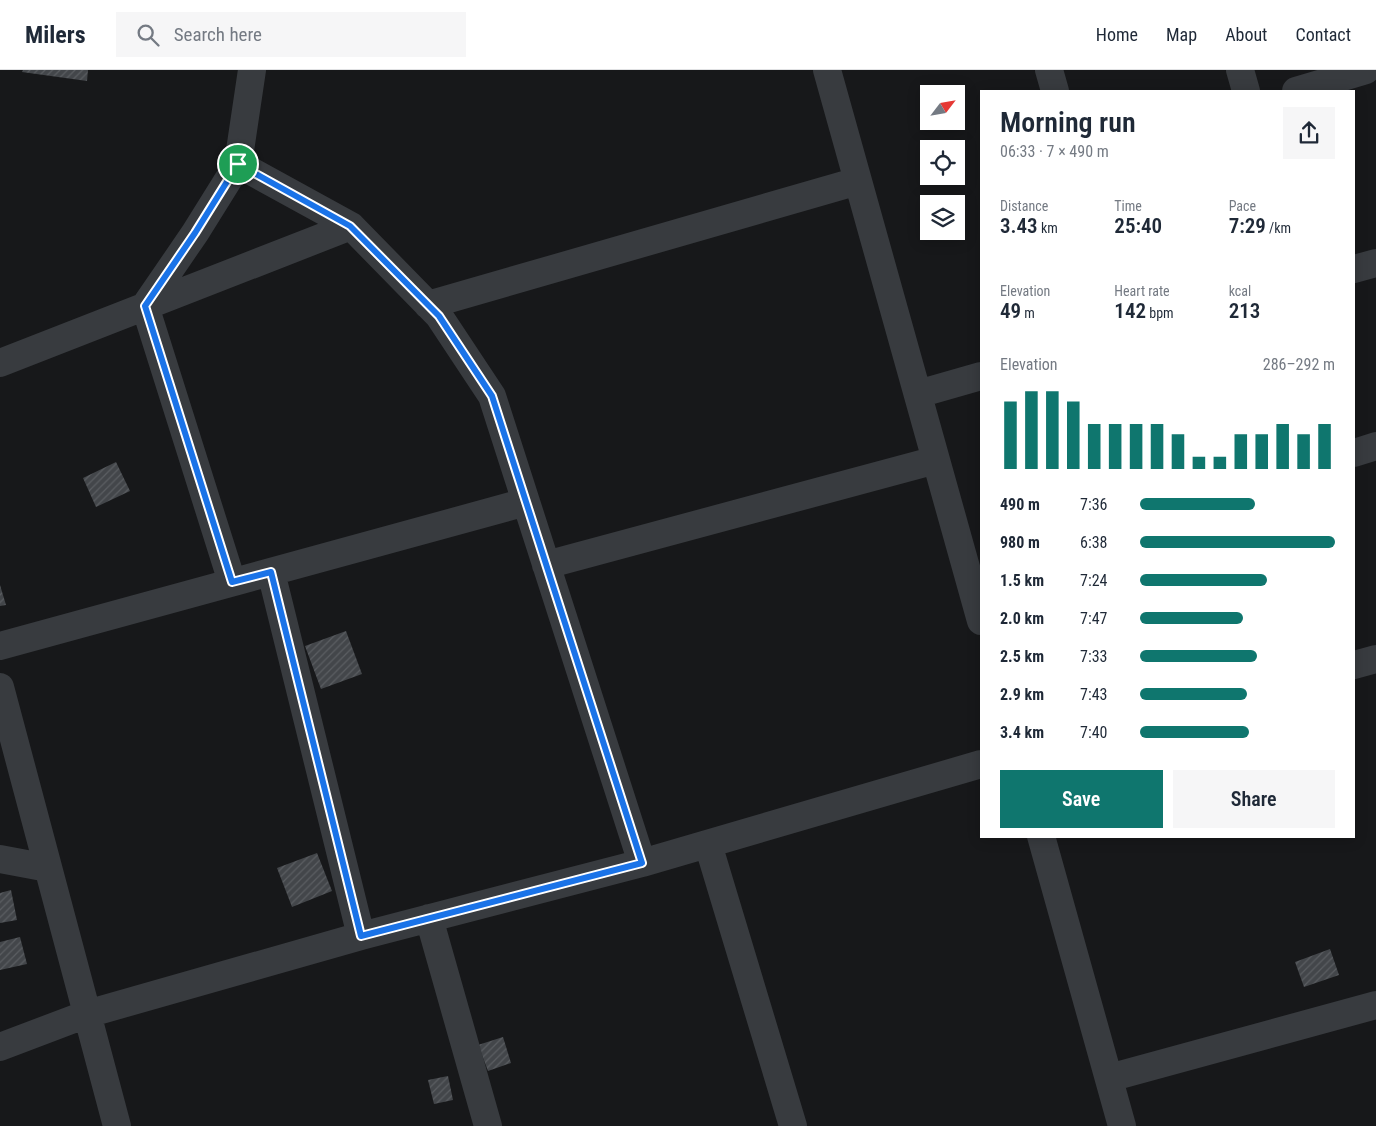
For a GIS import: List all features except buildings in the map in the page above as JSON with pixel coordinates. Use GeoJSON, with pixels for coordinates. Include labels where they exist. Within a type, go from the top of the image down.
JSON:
{"type":"FeatureCollection","features":[{"type":"Feature","properties":{"kind":"street"},"geometry":{"type":"LineString","coordinates":[[145,306],[195,233],[238,164],[252,70]]}},
{"type":"Feature","properties":{"kind":"street"},"geometry":{"type":"LineString","coordinates":[[828,70],[980,617]]}},
{"type":"Feature","properties":{"kind":"street"},"geometry":{"type":"LineString","coordinates":[[1049,70],[1055,90]]}},
{"type":"Feature","properties":{"kind":"street"},"geometry":{"type":"LineString","coordinates":[[1240,70],[1246,90]]}},
{"type":"Feature","properties":{"kind":"street"},"geometry":{"type":"LineString","coordinates":[[1299,90],[1366,70]]}},
{"type":"Feature","properties":{"kind":"street"},"geometry":{"type":"LineString","coordinates":[[238,164],[350,226],[439,316],[492,396],[642,863]]}},
{"type":"Feature","properties":{"kind":"street"},"geometry":{"type":"LineString","coordinates":[[428,305],[858,181]]}},
{"type":"Feature","properties":{"kind":"street"},"geometry":{"type":"LineString","coordinates":[[0,362],[350,226]]}},
{"type":"Feature","properties":{"kind":"street"},"geometry":{"type":"LineString","coordinates":[[1355,269],[1376,263]]}},
{"type":"Feature","properties":{"kind":"street"},"geometry":{"type":"LineString","coordinates":[[145,306],[232,582]]}},
{"type":"Feature","properties":{"kind":"street"},"geometry":{"type":"LineString","coordinates":[[918,394],[980,376]]}},
{"type":"Feature","properties":{"kind":"street"},"geometry":{"type":"LineString","coordinates":[[1355,453],[1376,446]]}},
{"type":"Feature","properties":{"kind":"street"},"geometry":{"type":"LineString","coordinates":[[546,565],[936,460]]}},
{"type":"Feature","properties":{"kind":"street"},"geometry":{"type":"LineString","coordinates":[[0,646],[526,502]]}},
{"type":"Feature","properties":{"kind":"street"},"geometry":{"type":"LineString","coordinates":[[271,572],[361,936]]}},
{"type":"Feature","properties":{"kind":"street"},"geometry":{"type":"LineString","coordinates":[[1355,664],[1376,659]]}},
{"type":"Feature","properties":{"kind":"street"},"geometry":{"type":"LineString","coordinates":[[0,687],[117,1126]]}},
{"type":"Feature","properties":{"kind":"street"},"geometry":{"type":"LineString","coordinates":[[0,1047],[87,1014],[361,936],[642,863],[980,764]]}},
{"type":"Feature","properties":{"kind":"street"},"geometry":{"type":"LineString","coordinates":[[1042,838],[1108,1078],[1117,1125]]}},
{"type":"Feature","properties":{"kind":"street"},"geometry":{"type":"LineString","coordinates":[[708,844],[793,1126]]}},
{"type":"Feature","properties":{"kind":"street"},"geometry":{"type":"LineString","coordinates":[[0,859],[48,868]]}},
{"type":"Feature","properties":{"kind":"street"},"geometry":{"type":"LineString","coordinates":[[429,918],[488,1126]]}},
{"type":"Feature","properties":{"kind":"street"},"geometry":{"type":"LineString","coordinates":[[1108,1078],[1376,1005]]}},
{"type":"Feature","properties":{"kind":"route"},"geometry":{"type":"LineString","coordinates":[[238,164],[350,226],[439,316],[492,396],[642,863],[361,936],[271,572],[232,582],[145,306],[195,233],[238,164]]}}]}
